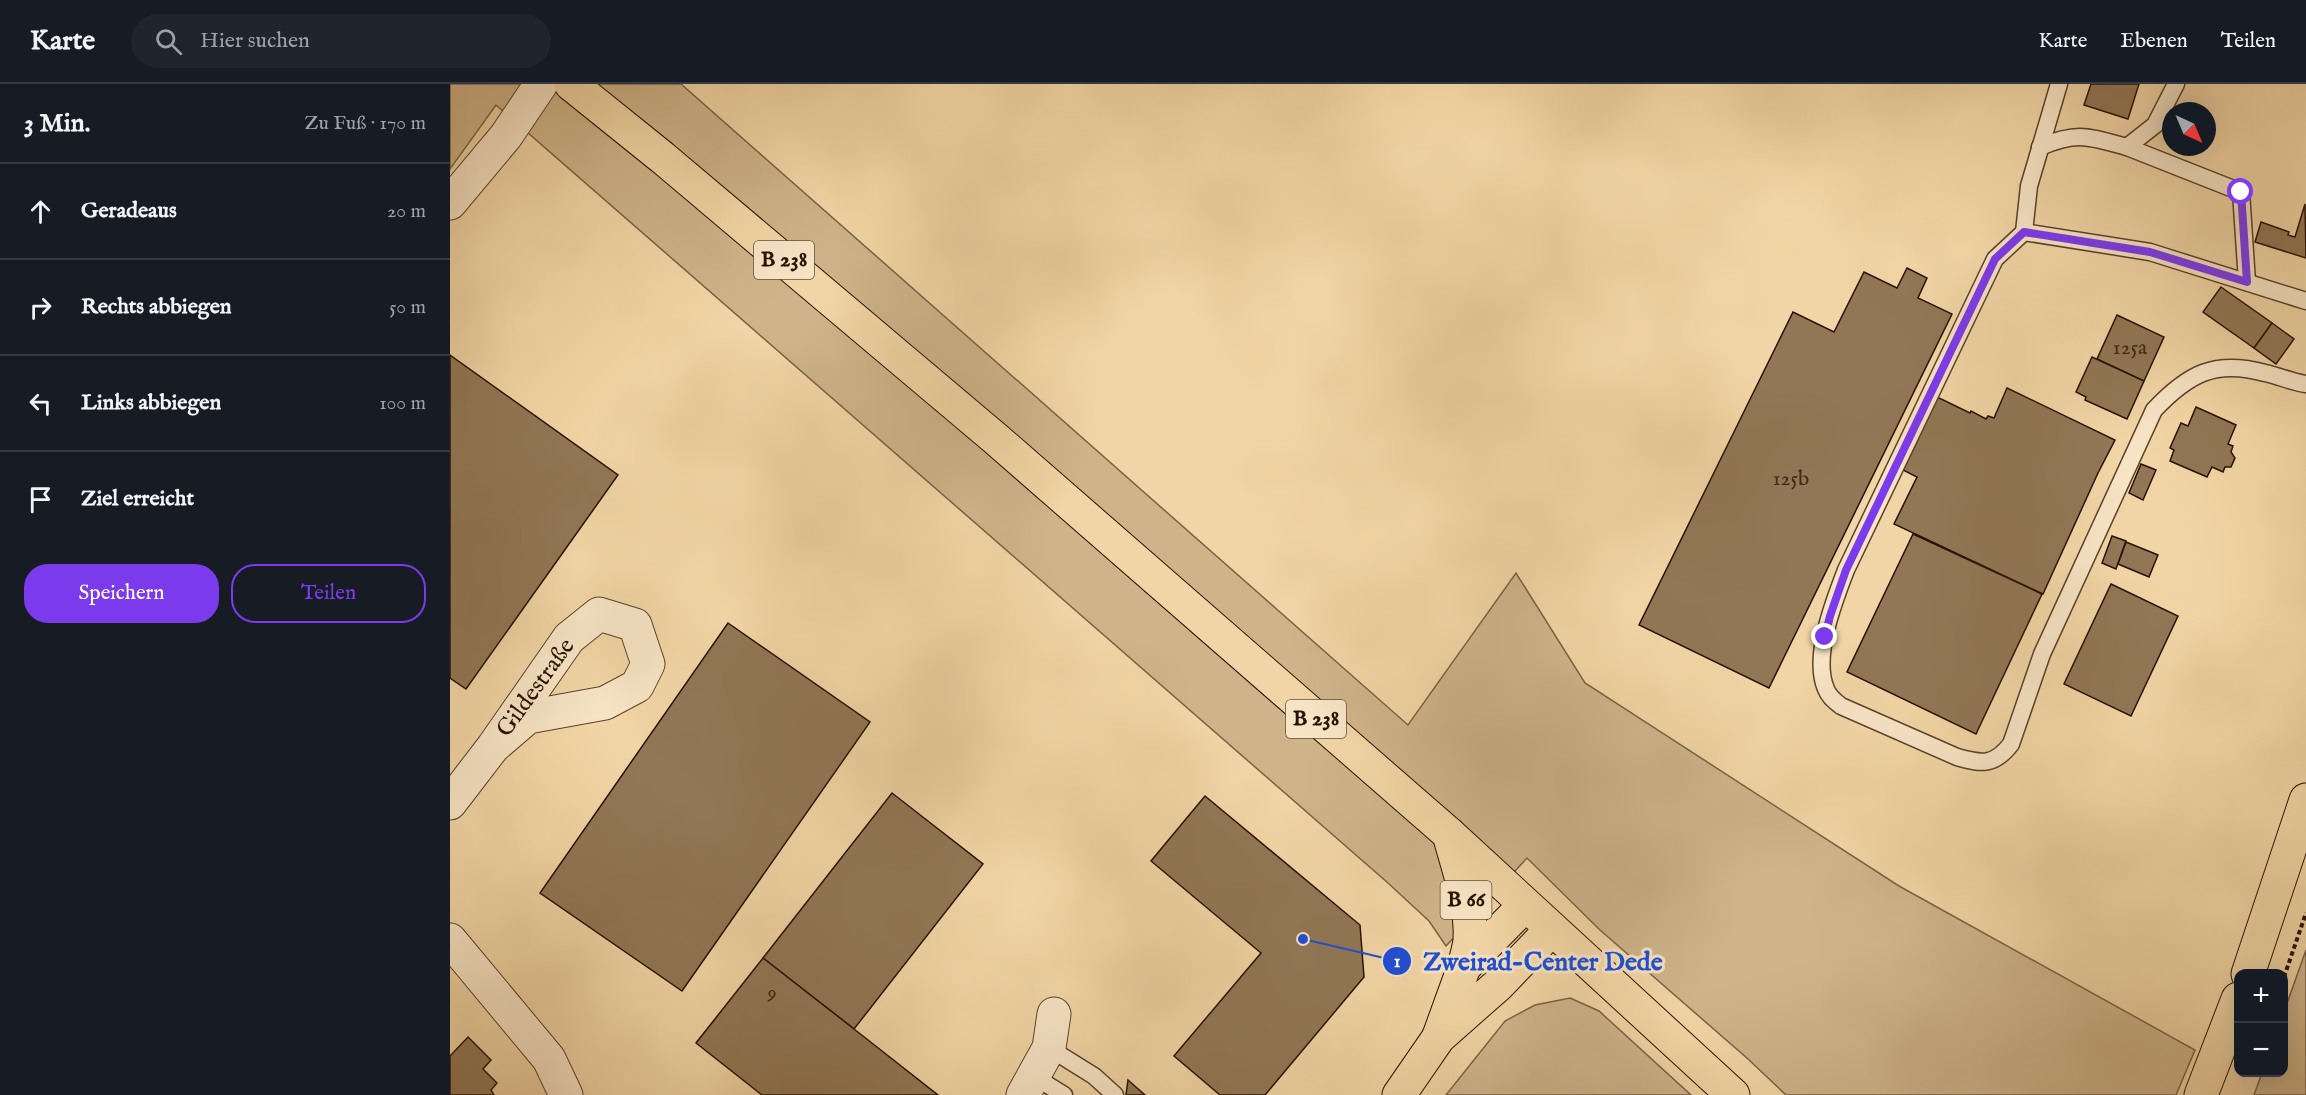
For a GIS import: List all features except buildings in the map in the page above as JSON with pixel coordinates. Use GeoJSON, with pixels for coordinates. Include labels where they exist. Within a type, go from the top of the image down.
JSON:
{"type":"FeatureCollection","features":[{"type":"Feature","properties":{"kind":"main road","name":"B 238"},"geometry":{"type":"LineString","coordinates":[[570,84],[672,166],[996,439],[1449,834],[1733,1095]]}},
{"type":"Feature","properties":{"kind":"main road"},"geometry":{"type":"LineString","coordinates":[[2250,969],[2306,800]]}},
{"type":"Feature","properties":{"kind":"main road","name":"B 66"},"geometry":{"type":"LineString","coordinates":[[1439,1038],[1464,967],[1470,941],[1470,924],[1465,896],[1449,834]]}},
{"type":"Feature","properties":{"kind":"main road","name":"B 66"},"geometry":{"type":"LineString","coordinates":[[1464,967],[1525,905]]}},
{"type":"Feature","properties":{"kind":"main road","name":"B 66"},"geometry":{"type":"LineString","coordinates":[[1399,1095],[1439,1038],[1498,985],[1552,929]]}},
{"type":"Feature","properties":{"kind":"main road"},"geometry":{"type":"LineString","coordinates":[[2201,1095],[2234,1009]]}},
{"type":"Feature","properties":{"kind":"street"},"geometry":{"type":"LineString","coordinates":[[450,203],[506,136],[541,84]]}},
{"type":"Feature","properties":{"kind":"street","name":"Gildestraße"},"geometry":{"type":"LineString","coordinates":[[450,803],[493,747],[569,638],[599,614],[635,625],[648,664],[637,686],[605,703],[528,717],[493,747]]}},
{"type":"Feature","properties":{"kind":"street"},"geometry":{"type":"LineString","coordinates":[[450,940],[549,1059],[566,1095]]}},
{"type":"Feature","properties":{"kind":"street"},"geometry":{"type":"LineString","coordinates":[[1029,1086],[1049,1048],[1054,1014]]}},
{"type":"Feature","properties":{"kind":"lane"},"geometry":{"type":"LineString","coordinates":[[2059,84],[2029,186],[2024,232],[1995,259],[1843,579],[1830,616],[1822,673],[1825,687],[1831,698],[1841,706],[1957,757],[1988,762],[2001,756],[2011,744],[2042,654],[2154,410],[2191,376],[2213,369],[2237,366],[2306,384]]}},
{"type":"Feature","properties":{"kind":"lane"},"geometry":{"type":"LineString","coordinates":[[2127,147],[2155,125],[2176,84]]}},
{"type":"Feature","properties":{"kind":"lane"},"geometry":{"type":"LineString","coordinates":[[2040,147],[2063,138],[2088,136],[2127,147],[2241,192],[2247,282]]}},
{"type":"Feature","properties":{"kind":"lane"},"geometry":{"type":"LineString","coordinates":[[2024,232],[2150,252],[2306,301]]}},
{"type":"Feature","properties":{"kind":"lane"},"geometry":{"type":"LineString","coordinates":[[1049,1048],[1094,1076],[1115,1095]]}},
{"type":"Feature","properties":{"kind":"lane"},"geometry":{"type":"LineString","coordinates":[[1029,1086],[1064,1095]]}},
{"type":"Feature","properties":{"kind":"path"},"geometry":{"type":"LineString","coordinates":[[2286,969],[2306,913]]}},
{"type":"Feature","properties":{"kind":"shaded area"},"geometry":{"type":"Polygon","coordinates":[[[450,84],[681,84],[1408,725],[1516,573],[1585,683],[1899,886],[2195,1050],[2176,1095],[1786,1095],[1600,930],[1527,858],[1446,946],[1429,921],[1388,883],[496,105],[450,169],[450,84]]]}},
{"type":"Feature","properties":{"kind":"shaded area"},"geometry":{"type":"Polygon","coordinates":[[[2306,950],[2306,1095],[2254,1095],[2261,1077],[2288,1077],[2288,1001],[2306,950]]]}},
{"type":"Feature","properties":{"kind":"shaded area"},"geometry":{"type":"Polygon","coordinates":[[[1570,998],[1599,1011],[1691,1095],[1446,1095],[1505,1021],[1535,1005],[1570,998]]]}},
{"type":"Feature","properties":{"kind":"place","name":"Zweirad-Center Dede"},"geometry":{"type":"Point","coordinates":[1303,939]}},
{"type":"Feature","properties":{"kind":"route"},"geometry":{"type":"LineString","coordinates":[[1825,637],[1846,570],[1995,259],[2024,232],[2150,252],[2247,282],[2241,192]]}}]}
